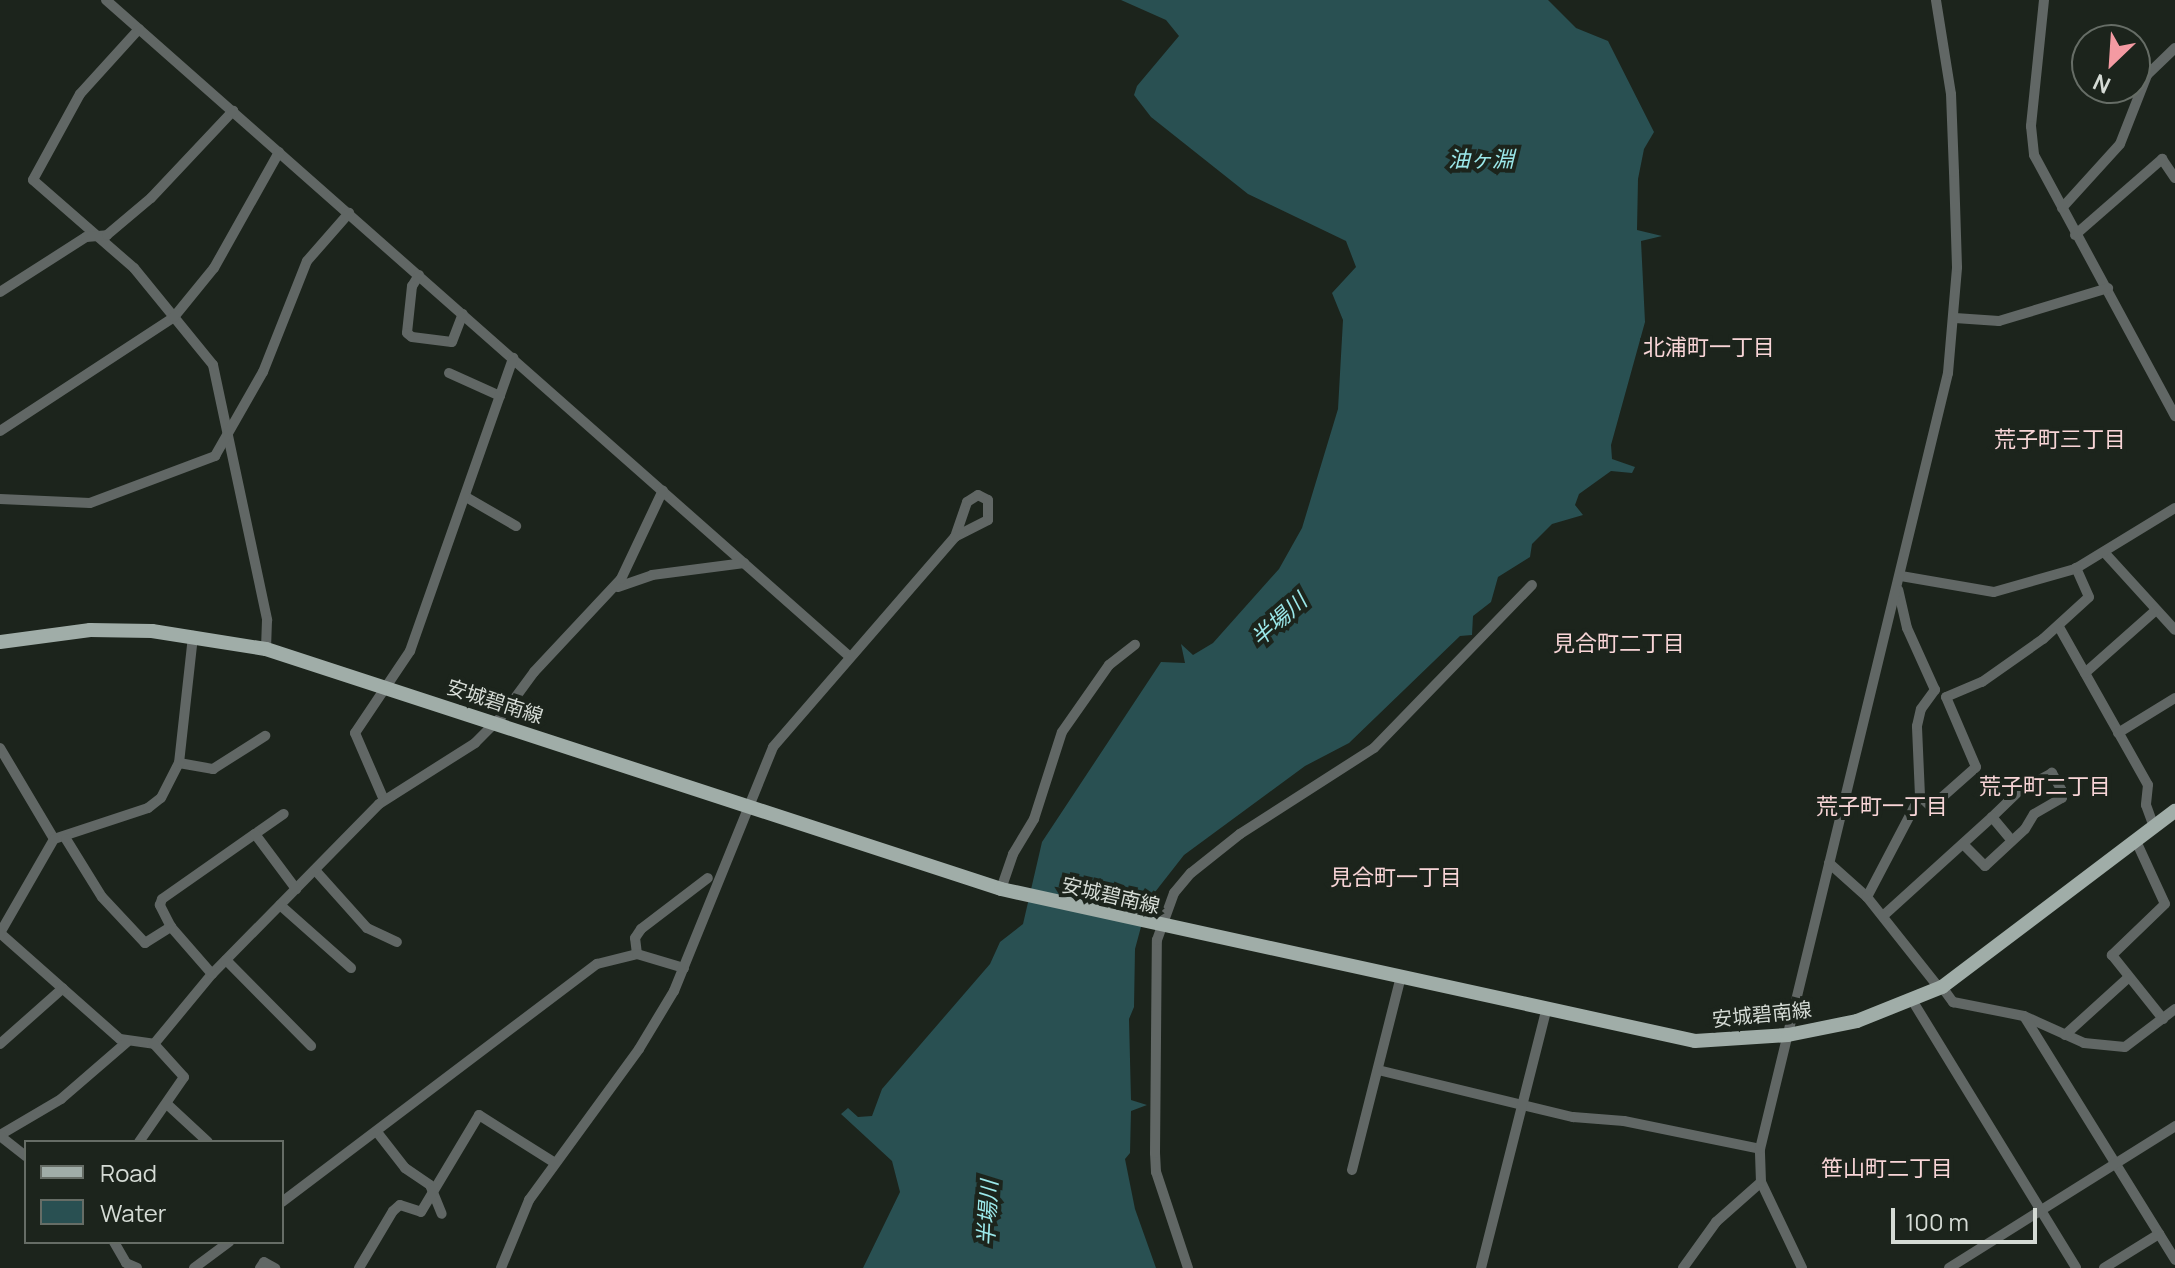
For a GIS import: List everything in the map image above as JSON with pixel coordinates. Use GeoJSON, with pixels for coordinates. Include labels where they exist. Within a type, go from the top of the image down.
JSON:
{"type":"FeatureCollection","features":[{"type":"Feature","properties":{"kind":"main road","name":"安城碧南線"},"geometry":{"type":"LineString","coordinates":[[0,642],[90,630],[193,636],[266,649],[1001,889],[1157,926],[1695,1041],[1788,1035],[1857,1021],[1941,988],[2175,811]]}},
{"type":"Feature","properties":{"kind":"street"},"geometry":{"type":"LineString","coordinates":[[106,0],[849,656]]}},
{"type":"Feature","properties":{"kind":"street"},"geometry":{"type":"LineString","coordinates":[[1802,1268],[1761,1182],[1760,1149],[1898,590],[1948,373],[1955,318],[1951,94],[1936,0]]}},
{"type":"Feature","properties":{"kind":"street"},"geometry":{"type":"LineString","coordinates":[[2044,0],[2031,126],[2034,155],[2175,416]]}},
{"type":"Feature","properties":{"kind":"street"},"geometry":{"type":"LineString","coordinates":[[139,29],[80,94],[32,175],[36,184],[134,268],[213,365],[267,620],[266,649]]}},
{"type":"Feature","properties":{"kind":"street"},"geometry":{"type":"LineString","coordinates":[[2062,208],[2120,144],[2147,75],[2175,48]]}},
{"type":"Feature","properties":{"kind":"street"},"geometry":{"type":"LineString","coordinates":[[0,292],[86,237],[107,235],[151,198],[233,111]]}},
{"type":"Feature","properties":{"kind":"street"},"geometry":{"type":"LineString","coordinates":[[0,431],[174,317],[214,268],[279,152]]}},
{"type":"Feature","properties":{"kind":"street"},"geometry":{"type":"LineString","coordinates":[[2075,235],[2162,159],[2175,178]]}},
{"type":"Feature","properties":{"kind":"street"},"geometry":{"type":"LineString","coordinates":[[0,499],[101,500],[209,460],[229,433],[263,372],[307,261],[349,213]]}},
{"type":"Feature","properties":{"kind":"street"},"geometry":{"type":"LineString","coordinates":[[419,275],[412,286],[407,333],[412,337],[452,342],[463,314]]}},
{"type":"Feature","properties":{"kind":"street"},"geometry":{"type":"LineString","coordinates":[[1955,318],[1999,321],[2108,288]]}},
{"type":"Feature","properties":{"kind":"street"},"geometry":{"type":"LineString","coordinates":[[384,800],[355,733],[410,651],[513,358]]}},
{"type":"Feature","properties":{"kind":"street"},"geometry":{"type":"LineString","coordinates":[[449,373],[500,396]]}},
{"type":"Feature","properties":{"kind":"street"},"geometry":{"type":"LineString","coordinates":[[154,1044],[212,974],[384,800],[475,743],[495,723],[534,672],[612,590],[635,558],[663,490]]}},
{"type":"Feature","properties":{"kind":"street"},"geometry":{"type":"LineString","coordinates":[[466,497],[516,526]]}},
{"type":"Feature","properties":{"kind":"street"},"geometry":{"type":"LineString","coordinates":[[1901,576],[1994,592],[2076,568],[2175,508]]}},
{"type":"Feature","properties":{"kind":"street"},"geometry":{"type":"LineString","coordinates":[[501,1268],[522,1212],[646,1039],[684,968],[746,806],[779,738],[955,537]]}},
{"type":"Feature","properties":{"kind":"street"},"geometry":{"type":"LineString","coordinates":[[2104,552],[2175,630]]}},
{"type":"Feature","properties":{"kind":"street"},"geometry":{"type":"LineString","coordinates":[[612,590],[652,575],[744,563]]}},
{"type":"Feature","properties":{"kind":"street"},"geometry":{"type":"LineString","coordinates":[[1920,796],[1931,807],[1976,767],[1948,695],[1982,682],[2059,627],[2091,594],[2076,568]]}},
{"type":"Feature","properties":{"kind":"street"},"geometry":{"type":"LineString","coordinates":[[1188,1268],[1160,1185],[1155,1153],[1153,981],[1157,926],[1174,893],[1191,873],[1374,748],[1532,585]]}},
{"type":"Feature","properties":{"kind":"street"},"geometry":{"type":"LineString","coordinates":[[1867,897],[1920,796],[1917,726],[1935,690],[1907,628],[1898,590]]}},
{"type":"Feature","properties":{"kind":"street"},"geometry":{"type":"LineString","coordinates":[[2085,673],[2156,610]]}},
{"type":"Feature","properties":{"kind":"street"},"geometry":{"type":"LineString","coordinates":[[2059,627],[2148,785],[2146,805],[2154,827]]}},
{"type":"Feature","properties":{"kind":"street"},"geometry":{"type":"LineString","coordinates":[[54,839],[66,839],[154,805],[179,763],[193,636]]}},
{"type":"Feature","properties":{"kind":"street"},"geometry":{"type":"LineString","coordinates":[[1001,889],[1013,854],[1034,819],[1062,732],[1109,665],[1135,645]]}},
{"type":"Feature","properties":{"kind":"street"},"geometry":{"type":"LineString","coordinates":[[2118,733],[2175,698]]}},
{"type":"Feature","properties":{"kind":"street"},"geometry":{"type":"LineString","coordinates":[[179,763],[213,769],[265,736]]}},
{"type":"Feature","properties":{"kind":"street"},"geometry":{"type":"LineString","coordinates":[[0,748],[54,839]]}},
{"type":"Feature","properties":{"kind":"street"},"geometry":{"type":"LineString","coordinates":[[1883,916],[2018,792],[2052,773],[2062,798],[2034,814],[1985,866],[1963,844]]}},
{"type":"Feature","properties":{"kind":"street"},"geometry":{"type":"LineString","coordinates":[[212,974],[171,927],[160,905],[162,899],[284,814]]}},
{"type":"Feature","properties":{"kind":"street"},"geometry":{"type":"LineString","coordinates":[[1992,817],[2011,840]]}},
{"type":"Feature","properties":{"kind":"street"},"geometry":{"type":"LineString","coordinates":[[255,834],[296,889]]}},
{"type":"Feature","properties":{"kind":"street"},"geometry":{"type":"LineString","coordinates":[[54,839],[0,933],[127,1042],[154,1044],[183,1073],[168,1105],[141,1140]]}},
{"type":"Feature","properties":{"kind":"street"},"geometry":{"type":"LineString","coordinates":[[66,839],[102,897],[145,943],[171,927]]}},
{"type":"Feature","properties":{"kind":"street"},"geometry":{"type":"LineString","coordinates":[[2136,841],[2165,904],[2112,955],[2163,1019]]}},
{"type":"Feature","properties":{"kind":"street"},"geometry":{"type":"LineString","coordinates":[[1829,863],[1867,897],[1953,1002],[2024,1016],[2084,1043],[2125,1047],[2175,1009]]}},
{"type":"Feature","properties":{"kind":"street"},"geometry":{"type":"LineString","coordinates":[[315,870],[367,928],[397,942]]}},
{"type":"Feature","properties":{"kind":"street"},"geometry":{"type":"LineString","coordinates":[[637,954],[641,929],[708,878]]}},
{"type":"Feature","properties":{"kind":"street"},"geometry":{"type":"LineString","coordinates":[[280,905],[351,968]]}},
{"type":"Feature","properties":{"kind":"street"},"geometry":{"type":"LineString","coordinates":[[284,1201],[597,964],[637,954],[684,968]]}},
{"type":"Feature","properties":{"kind":"street"},"geometry":{"type":"LineString","coordinates":[[226,960],[311,1046]]}},
{"type":"Feature","properties":{"kind":"street"},"geometry":{"type":"LineString","coordinates":[[1352,1170],[1401,977]]}},
{"type":"Feature","properties":{"kind":"street"},"geometry":{"type":"LineString","coordinates":[[2065,1035],[2129,977]]}},
{"type":"Feature","properties":{"kind":"street"},"geometry":{"type":"LineString","coordinates":[[0,1044],[63,988]]}},
{"type":"Feature","properties":{"kind":"street"},"geometry":{"type":"LineString","coordinates":[[1912,1000],[2076,1268]]}},
{"type":"Feature","properties":{"kind":"street"},"geometry":{"type":"LineString","coordinates":[[1481,1268],[1546,1011]]}},
{"type":"Feature","properties":{"kind":"street"},"geometry":{"type":"LineString","coordinates":[[2024,1016],[2175,1259]]}},
{"type":"Feature","properties":{"kind":"street"},"geometry":{"type":"LineString","coordinates":[[24,1154],[0,1135],[61,1099],[127,1042]]}},
{"type":"Feature","properties":{"kind":"street"},"geometry":{"type":"LineString","coordinates":[[1378,1070],[1523,1104],[1760,1149]]}},
{"type":"Feature","properties":{"kind":"street"},"geometry":{"type":"LineString","coordinates":[[168,1105],[206,1140]]}},
{"type":"Feature","properties":{"kind":"street"},"geometry":{"type":"LineString","coordinates":[[359,1268],[393,1211],[400,1205],[421,1212],[479,1115],[555,1163]]}},
{"type":"Feature","properties":{"kind":"street"},"geometry":{"type":"LineString","coordinates":[[1949,1268],[2175,1126]]}},
{"type":"Feature","properties":{"kind":"street"},"geometry":{"type":"LineString","coordinates":[[377,1132],[401,1164],[432,1191],[442,1214]]}},
{"type":"Feature","properties":{"kind":"street"},"geometry":{"type":"LineString","coordinates":[[1683,1268],[1716,1222],[1761,1182]]}},
{"type":"Feature","properties":{"kind":"street"},"geometry":{"type":"LineString","coordinates":[[2104,1268],[2159,1234]]}},
{"type":"Feature","properties":{"kind":"street"},"geometry":{"type":"LineString","coordinates":[[115,1244],[126,1263],[137,1268]]}},
{"type":"Feature","properties":{"kind":"street"},"geometry":{"type":"LineString","coordinates":[[194,1268],[226,1244]]}},
{"type":"Feature","properties":{"kind":"street"},"geometry":{"type":"LineString","coordinates":[[260,1268],[264,1262],[275,1268]]}},
{"type":"Feature","properties":{"kind":"water","name":"油ヶ淵"},"geometry":{"type":"Polygon","coordinates":[[[1121,0],[1548,0],[1576,28],[1608,41],[1654,132],[1644,149],[1638,179],[1637,230],[1662,236],[1641,241],[1645,322],[1611,445],[1612,459],[1635,467],[1632,473],[1611,471],[1579,494],[1575,505],[1583,515],[1552,524],[1532,544],[1530,557],[1498,577],[1491,602],[1473,616],[1472,635],[1460,636],[1349,743],[1305,766],[1184,855],[1148,901],[1135,949],[1134,1007],[1129,1019],[1131,1100],[1147,1105],[1131,1111],[1130,1153],[1125,1159],[1135,1209],[1156,1268],[863,1268],[900,1192],[892,1161],[841,1114],[848,1108],[858,1117],[872,1116],[882,1089],[990,964],[1000,942],[1023,924],[1042,842],[1161,662],[1185,663],[1181,644],[1193,655],[1213,643],[1279,569],[1302,528],[1338,409],[1343,320],[1332,293],[1356,267],[1346,241],[1248,194],[1151,117],[1134,95],[1137,86],[1179,36],[1166,20],[1121,0]]]}},
{"type":"Feature","properties":{"kind":"district","name":"北浦町一丁目"},"geometry":{"type":"Point","coordinates":[1709,348]}},
{"type":"Feature","properties":{"kind":"district","name":"荒子町三丁目"},"geometry":{"type":"Point","coordinates":[2060,440]}},
{"type":"Feature","properties":{"kind":"district","name":"見合町二丁目"},"geometry":{"type":"Point","coordinates":[1619,644]}},
{"type":"Feature","properties":{"kind":"district","name":"荒子町二丁目"},"geometry":{"type":"Point","coordinates":[2045,787]}},
{"type":"Feature","properties":{"kind":"district","name":"荒子町一丁目"},"geometry":{"type":"Point","coordinates":[1882,807]}},
{"type":"Feature","properties":{"kind":"district","name":"見合町一丁目"},"geometry":{"type":"Point","coordinates":[1396,878]}},
{"type":"Feature","properties":{"kind":"district","name":"笹山町二丁目"},"geometry":{"type":"Point","coordinates":[1887,1169]}},
{"type":"Feature","properties":{"kind":"water label","name":"半場川"},"geometry":{"type":"Point","coordinates":[1279,620]}},
{"type":"Feature","properties":{"kind":"water label","name":"半場川"},"geometry":{"type":"Point","coordinates":[988,1213]}}]}
